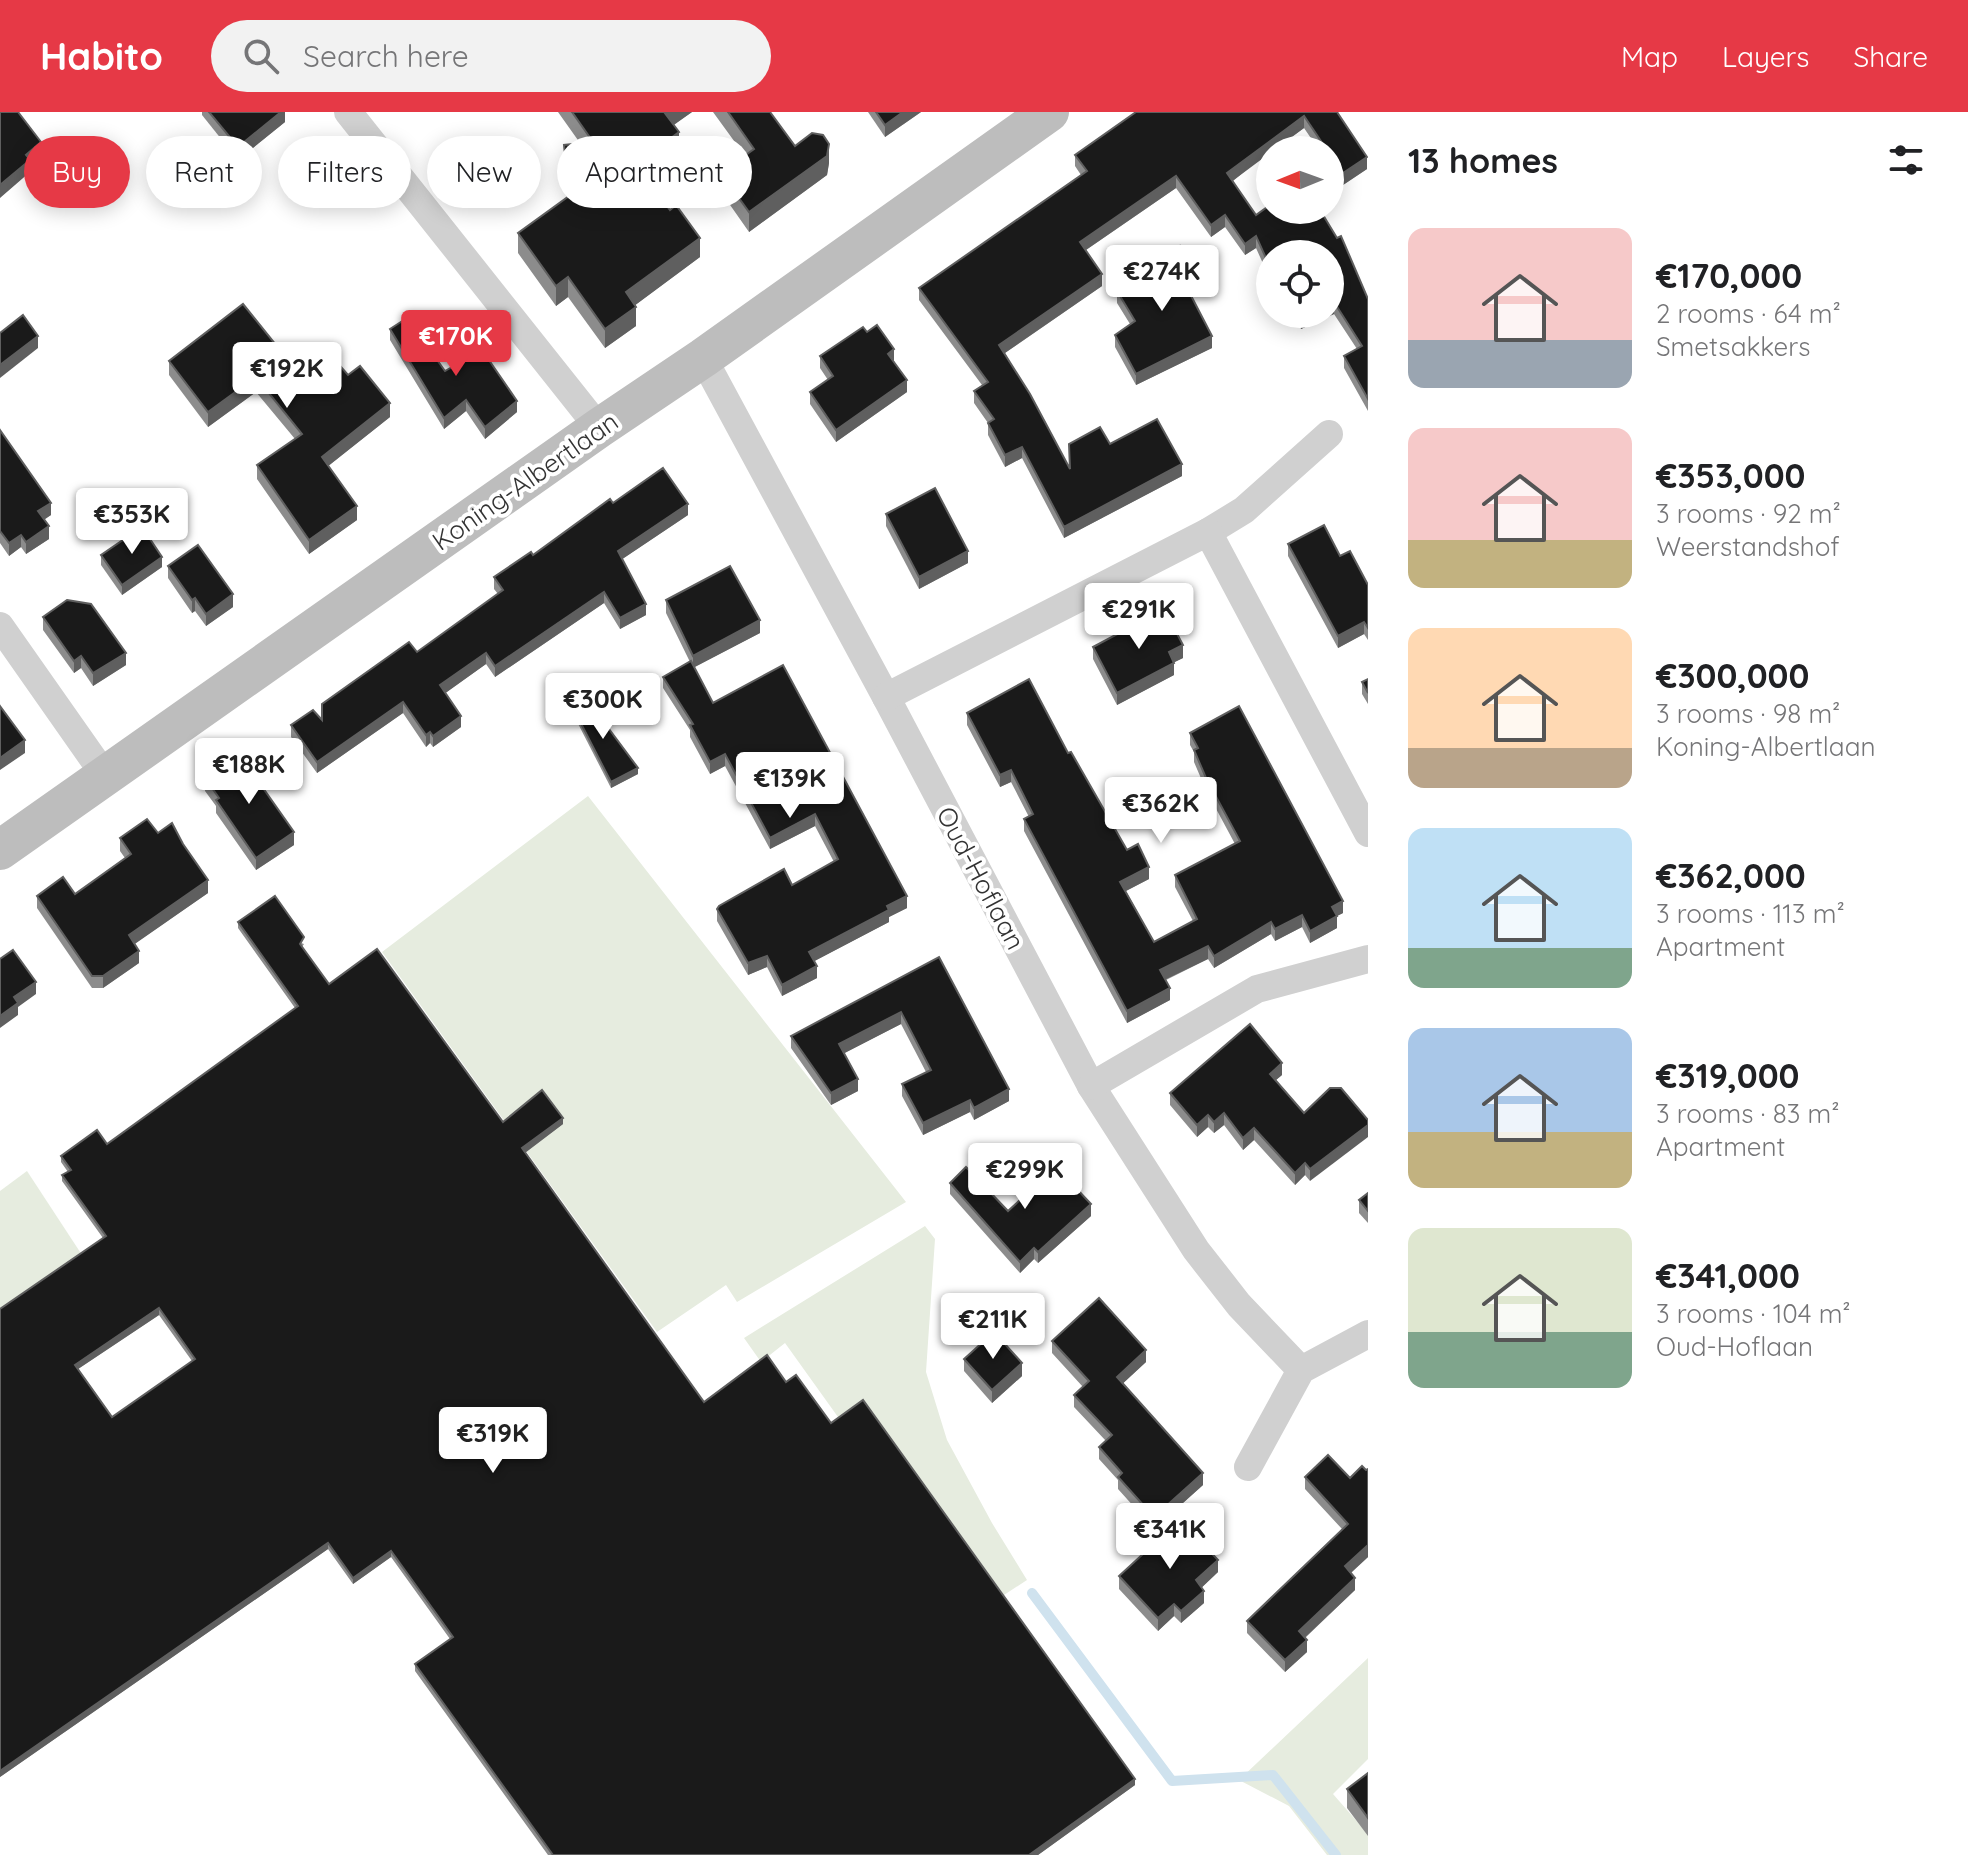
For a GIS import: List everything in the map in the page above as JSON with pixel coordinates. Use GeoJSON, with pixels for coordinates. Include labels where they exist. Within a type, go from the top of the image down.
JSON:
{"type":"FeatureCollection","features":[{"type":"Feature","properties":{"kind":"street"},"geometry":{"type":"LineString","coordinates":[[348,112],[599,428]]}},
{"type":"Feature","properties":{"kind":"street","name":"Koning-Albertlaan"},"geometry":{"type":"LineString","coordinates":[[0,850],[1049,112]]}},
{"type":"Feature","properties":{"kind":"street","name":"Oud-Hoflaan"},"geometry":{"type":"LineString","coordinates":[[703,358],[1091,1086],[1196,1250],[1239,1305],[1301,1370]]}},
{"type":"Feature","properties":{"kind":"street"},"geometry":{"type":"LineString","coordinates":[[886,697],[1208,532],[1244,510],[1329,434]]}},
{"type":"Feature","properties":{"kind":"street"},"geometry":{"type":"LineString","coordinates":[[1208,532],[1368,833]]}},
{"type":"Feature","properties":{"kind":"street"},"geometry":{"type":"LineString","coordinates":[[0,626],[106,777]]}},
{"type":"Feature","properties":{"kind":"street"},"geometry":{"type":"LineString","coordinates":[[1091,1086],[1257,989],[1368,959]]}},
{"type":"Feature","properties":{"kind":"street"},"geometry":{"type":"LineString","coordinates":[[1248,1467],[1301,1370],[1368,1334]]}},
{"type":"Feature","properties":{"kind":"shaded area"},"geometry":{"type":"Polygon","coordinates":[[[588,796],[906,1202],[737,1302],[726,1285],[657,1332],[382,952],[588,796]]]}},
{"type":"Feature","properties":{"kind":"shaded area"},"geometry":{"type":"Polygon","coordinates":[[[27,1171],[82,1255],[0,1313],[0,1191],[27,1171]]]}},
{"type":"Feature","properties":{"kind":"shaded area"},"geometry":{"type":"Polygon","coordinates":[[[925,1226],[935,1239],[926,1372],[947,1440],[1027,1580],[1004,1595],[867,1407],[843,1424],[785,1343],[761,1362],[744,1338],[925,1226]]]}},
{"type":"Feature","properties":{"kind":"shaded area"},"geometry":{"type":"Polygon","coordinates":[[[1368,1658],[1368,1759],[1333,1794],[1368,1834],[1368,1855],[1327,1855],[1289,1806],[1239,1780],[1368,1658]]]}},
{"type":"Feature","properties":{"kind":"building"},"geometry":{"type":"Polygon","coordinates":[[[0,112],[18,112],[36,136],[24,136],[24,165],[0,185],[0,112]]]}},
{"type":"Feature","properties":{"kind":"building"},"geometry":{"type":"Polygon","coordinates":[[[209,112],[281,112],[252,136],[229,136],[209,112]]]}},
{"type":"Feature","properties":{"kind":"building"},"geometry":{"type":"Polygon","coordinates":[[[572,112],[664,112],[679,132],[674,136],[589,136],[572,112]]]}},
{"type":"Feature","properties":{"kind":"building"},"geometry":{"type":"Polygon","coordinates":[[[728,112],[770,112],[795,146],[812,133],[823,135],[829,144],[827,156],[749,212],[746,208],[752,208],[754,149],[752,136],[745,136],[728,112]]]}},
{"type":"Feature","properties":{"kind":"building"},"geometry":{"type":"Polygon","coordinates":[[[876,112],[903,112],[885,125],[876,112]]]}},
{"type":"Feature","properties":{"kind":"building"},"geometry":{"type":"Polygon","coordinates":[[[1136,112],[1337,112],[1367,157],[1344,172],[1344,136],[1318,136],[1304,116],[1277,136],[1256,136],[1256,152],[1227,173],[1256,215],[1256,224],[1328,224],[1337,238],[1341,236],[1343,240],[1258,240],[1256,236],[1245,244],[1225,215],[1211,225],[1176,176],[1080,242],[1102,274],[999,345],[1030,394],[1070,469],[1069,444],[1100,427],[1110,444],[1157,419],[1182,464],[1064,527],[1022,447],[1005,455],[988,423],[994,419],[974,391],[988,382],[919,288],[1087,171],[1075,155],[1136,112]]]}},
{"type":"Feature","properties":{"kind":"building"},"geometry":{"type":"Polygon","coordinates":[[[557,205],[557,208],[678,208],[700,238],[626,292],[636,307],[605,329],[568,277],[556,286],[518,233],[557,205]]]}},
{"type":"Feature","properties":{"kind":"building"},"geometry":{"type":"Polygon","coordinates":[[[1344,243],[1368,299],[1368,399],[1344,356],[1362,346],[1344,318],[1344,243]]]}},
{"type":"Feature","properties":{"kind":"building"},"geometry":{"type":"Polygon","coordinates":[[[1180,246],[1200,276],[1186,286],[1212,336],[1136,374],[1115,335],[1135,321],[1117,291],[1180,246]]]}},
{"type":"Feature","properties":{"kind":"building"},"geometry":{"type":"Polygon","coordinates":[[[243,304],[300,375],[327,351],[348,375],[360,366],[390,403],[322,457],[357,506],[309,540],[257,465],[302,434],[256,377],[208,412],[169,361],[243,304]]]}},
{"type":"Feature","properties":{"kind":"building"},"geometry":{"type":"Polygon","coordinates":[[[23,315],[38,336],[0,365],[0,333],[23,315]]]}},
{"type":"Feature","properties":{"kind":"building"},"geometry":{"type":"Polygon","coordinates":[[[407,318],[445,371],[482,350],[517,401],[485,427],[466,400],[444,418],[390,329],[407,318]]]}},
{"type":"Feature","properties":{"kind":"building"},"geometry":{"type":"Polygon","coordinates":[[[877,325],[894,349],[888,354],[907,380],[836,430],[810,392],[833,376],[820,356],[863,327],[867,332],[877,325]]]}},
{"type":"Feature","properties":{"kind":"building"},"geometry":{"type":"Polygon","coordinates":[[[0,430],[51,503],[38,511],[49,526],[26,542],[21,535],[9,543],[0,531],[0,430]]]}},
{"type":"Feature","properties":{"kind":"building"},"geometry":{"type":"Polygon","coordinates":[[[663,468],[688,504],[618,551],[646,604],[620,618],[604,592],[495,666],[486,653],[440,685],[461,716],[433,736],[430,732],[426,735],[403,702],[317,762],[291,725],[313,710],[322,720],[322,704],[409,642],[417,652],[503,590],[494,577],[531,552],[533,555],[610,499],[613,503],[663,468]]]}},
{"type":"Feature","properties":{"kind":"building"},"geometry":{"type":"Polygon","coordinates":[[[935,488],[968,551],[919,577],[886,514],[935,488]]]}},
{"type":"Feature","properties":{"kind":"building"},"geometry":{"type":"Polygon","coordinates":[[[1324,525],[1340,556],[1350,551],[1368,585],[1368,628],[1364,622],[1338,636],[1288,544],[1324,525]]]}},
{"type":"Feature","properties":{"kind":"building"},"geometry":{"type":"Polygon","coordinates":[[[142,527],[162,557],[122,585],[101,555],[142,527]]]}},
{"type":"Feature","properties":{"kind":"building"},"geometry":{"type":"Polygon","coordinates":[[[198,545],[233,594],[206,614],[168,566],[198,545]]]}},
{"type":"Feature","properties":{"kind":"building"},"geometry":{"type":"Polygon","coordinates":[[[730,566],[760,620],[693,656],[666,600],[730,566]]]}},
{"type":"Feature","properties":{"kind":"building"},"geometry":{"type":"Polygon","coordinates":[[[67,600],[91,604],[126,653],[93,673],[81,656],[74,661],[43,617],[67,600]]]}},
{"type":"Feature","properties":{"kind":"building"},"geometry":{"type":"Polygon","coordinates":[[[1164,609],[1183,645],[1169,652],[1174,663],[1117,693],[1093,647],[1164,609]]]}},
{"type":"Feature","properties":{"kind":"building"},"geometry":{"type":"Polygon","coordinates":[[[691,661],[713,703],[783,665],[907,896],[887,906],[889,910],[809,952],[817,966],[782,985],[767,956],[748,963],[717,909],[784,869],[792,885],[838,859],[815,814],[770,838],[725,754],[710,762],[690,725],[693,724],[663,677],[691,661]]]}},
{"type":"Feature","properties":{"kind":"building"},"geometry":{"type":"Polygon","coordinates":[[[1029,679],[1068,753],[1071,752],[1127,850],[1138,844],[1149,867],[1120,882],[1154,942],[1197,919],[1175,875],[1240,841],[1206,778],[1194,750],[1198,748],[1190,733],[1239,706],[1343,901],[1332,907],[1337,916],[1310,931],[1302,915],[1275,929],[1271,922],[1214,956],[1208,946],[1160,970],[1170,988],[1127,1011],[1024,819],[1033,814],[1011,770],[1000,775],[967,713],[1029,679]]]}},
{"type":"Feature","properties":{"kind":"building"},"geometry":{"type":"Polygon","coordinates":[[[1368,679],[1368,693],[1362,682],[1368,679]]]}},
{"type":"Feature","properties":{"kind":"building"},"geometry":{"type":"Polygon","coordinates":[[[583,694],[638,768],[611,782],[570,702],[583,694]]]}},
{"type":"Feature","properties":{"kind":"building"},"geometry":{"type":"Polygon","coordinates":[[[0,706],[25,740],[0,758],[0,706]]]}},
{"type":"Feature","properties":{"kind":"building"},"geometry":{"type":"Polygon","coordinates":[[[239,754],[294,832],[256,858],[216,800],[219,798],[205,778],[239,754]]]}},
{"type":"Feature","properties":{"kind":"building"},"geometry":{"type":"Polygon","coordinates":[[[147,819],[158,833],[172,823],[208,880],[129,935],[139,951],[103,976],[92,976],[37,896],[63,877],[75,894],[131,854],[120,838],[147,819]]]}},
{"type":"Feature","properties":{"kind":"building"},"geometry":{"type":"Polygon","coordinates":[[[275,896],[304,937],[300,944],[329,984],[377,949],[503,1122],[542,1090],[563,1118],[522,1148],[704,1402],[767,1355],[786,1382],[796,1375],[831,1423],[863,1400],[1135,1779],[1029,1855],[553,1855],[415,1664],[453,1637],[391,1551],[353,1578],[328,1543],[0,1771],[0,1309],[106,1236],[62,1175],[71,1170],[61,1156],[97,1130],[107,1144],[298,1006],[238,922],[275,896]],[[159,1308],[75,1365],[112,1417],[195,1359],[159,1308]]]}},
{"type":"Feature","properties":{"kind":"building"},"geometry":{"type":"Polygon","coordinates":[[[13,950],[36,982],[14,997],[18,1003],[0,1016],[0,959],[13,950]]]}},
{"type":"Feature","properties":{"kind":"building"},"geometry":{"type":"Polygon","coordinates":[[[939,957],[1009,1089],[974,1108],[970,1100],[923,1123],[902,1084],[931,1070],[901,1012],[839,1044],[858,1079],[831,1093],[791,1036],[939,957]]]}},
{"type":"Feature","properties":{"kind":"building"},"geometry":{"type":"Polygon","coordinates":[[[1250,1024],[1282,1063],[1270,1074],[1304,1113],[1330,1088],[1341,1088],[1368,1120],[1368,1125],[1310,1169],[1305,1163],[1295,1173],[1254,1128],[1243,1138],[1224,1113],[1214,1122],[1208,1115],[1197,1125],[1170,1093],[1250,1024]]]}},
{"type":"Feature","properties":{"kind":"building"},"geometry":{"type":"Polygon","coordinates":[[[966,1167],[1008,1211],[1056,1167],[1091,1204],[1038,1252],[1034,1248],[1020,1262],[950,1183],[966,1167]]]}},
{"type":"Feature","properties":{"kind":"building"},"geometry":{"type":"Polygon","coordinates":[[[1368,1193],[1368,1211],[1359,1200],[1368,1193]]]}},
{"type":"Feature","properties":{"kind":"building"},"geometry":{"type":"Polygon","coordinates":[[[1099,1298],[1146,1350],[1117,1377],[1203,1473],[1154,1517],[1118,1477],[1122,1473],[1099,1447],[1112,1435],[1074,1395],[1089,1381],[1052,1341],[1099,1298]]]}},
{"type":"Feature","properties":{"kind":"building"},"geometry":{"type":"Polygon","coordinates":[[[994,1332],[1022,1363],[992,1390],[964,1359],[994,1332]]]}},
{"type":"Feature","properties":{"kind":"building"},"geometry":{"type":"Polygon","coordinates":[[[1328,1455],[1350,1478],[1362,1466],[1368,1469],[1368,1545],[1345,1566],[1355,1578],[1299,1631],[1307,1640],[1285,1660],[1247,1621],[1348,1524],[1305,1477],[1328,1455]]]}},
{"type":"Feature","properties":{"kind":"building"},"geometry":{"type":"Polygon","coordinates":[[[1180,1520],[1218,1560],[1196,1580],[1204,1591],[1181,1611],[1174,1604],[1158,1618],[1119,1576],[1180,1520]]]}},
{"type":"Feature","properties":{"kind":"building"},"geometry":{"type":"Polygon","coordinates":[[[1368,1773],[1368,1818],[1347,1789],[1368,1773]]]}},
{"type":"Feature","properties":{"kind":"waterway"},"geometry":{"type":"LineString","coordinates":[[1032,1593],[1172,1781],[1273,1775],[1336,1855]]}}]}
